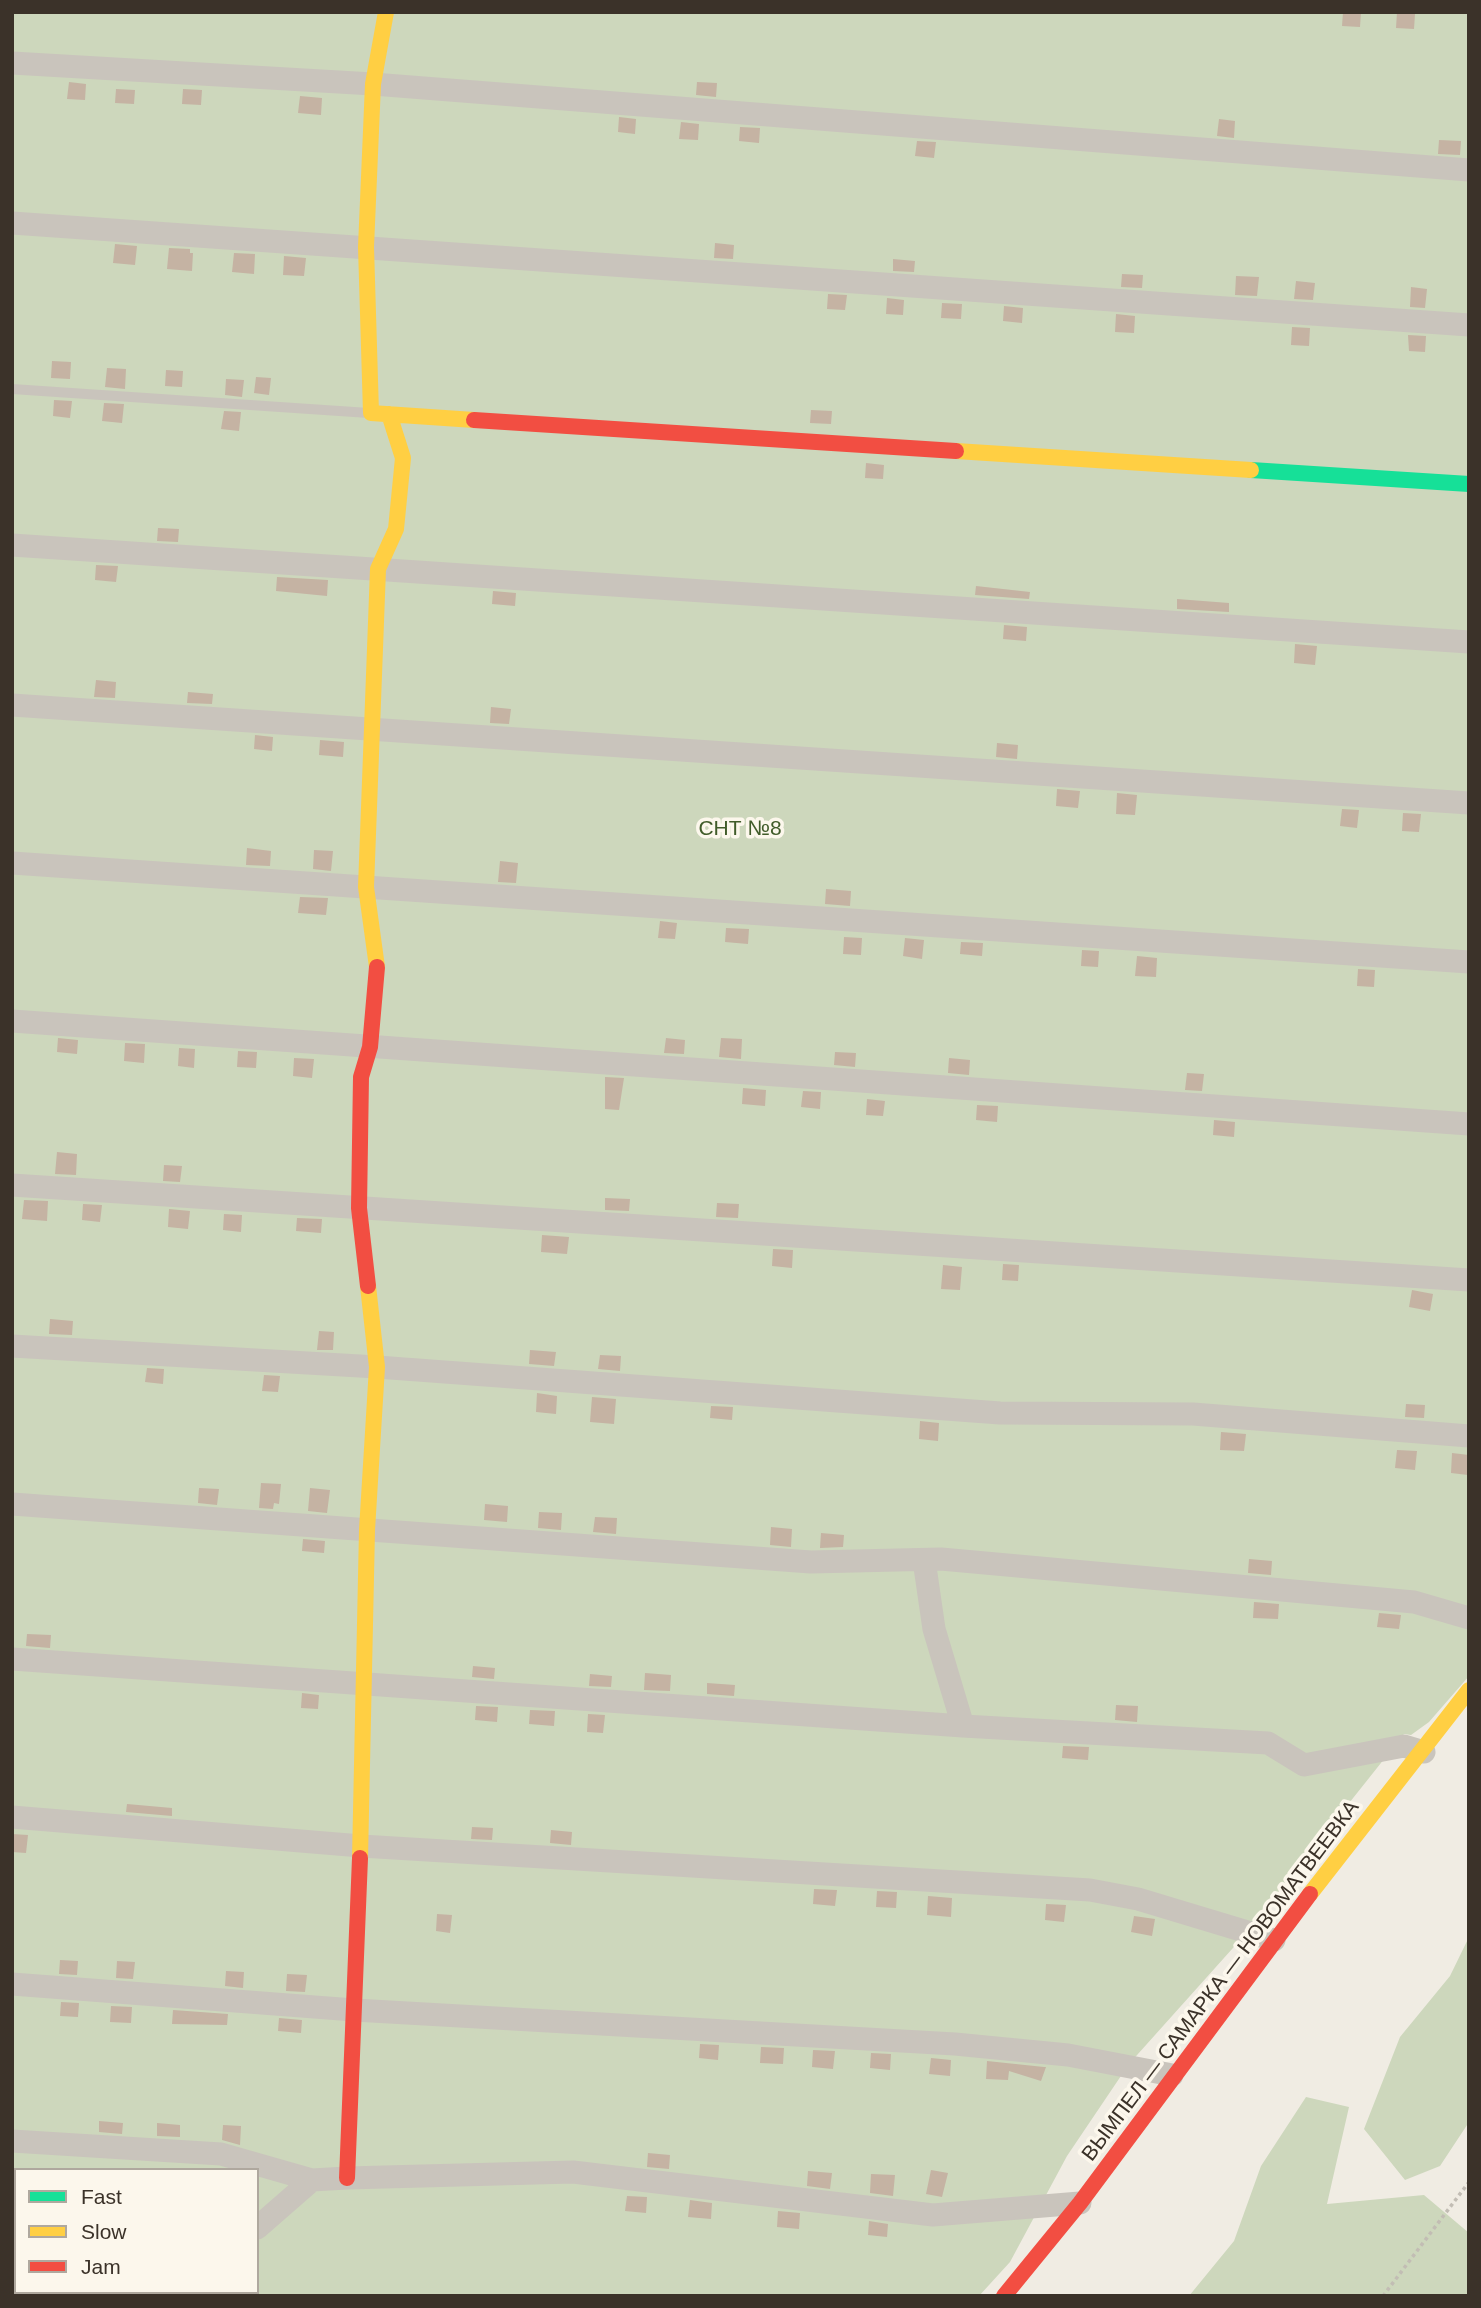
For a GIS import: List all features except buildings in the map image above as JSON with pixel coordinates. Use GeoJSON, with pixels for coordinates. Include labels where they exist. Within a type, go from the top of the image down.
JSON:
{"type":"FeatureCollection","features":[{"type":"Feature","properties":{"kind":"street"},"geometry":{"type":"LineString","coordinates":[[386,12],[373,84],[366,247],[371,413],[1469,484]]}},
{"type":"Feature","properties":{"kind":"street"},"geometry":{"type":"LineString","coordinates":[[12,63],[373,84],[1469,170]]}},
{"type":"Feature","properties":{"kind":"street"},"geometry":{"type":"LineString","coordinates":[[12,223],[1469,325]]}},
{"type":"Feature","properties":{"kind":"street"},"geometry":{"type":"LineString","coordinates":[[346,2178],[361,1846],[367,1530],[377,1367],[359,1208],[361,1077],[370,1047],[377,964],[366,887],[370,729],[378,569],[396,529],[403,457],[389,414]]}},
{"type":"Feature","properties":{"kind":"street"},"geometry":{"type":"LineString","coordinates":[[12,545],[1469,642]]}},
{"type":"Feature","properties":{"kind":"street"},"geometry":{"type":"LineString","coordinates":[[12,705],[1469,803]]}},
{"type":"Feature","properties":{"kind":"street"},"geometry":{"type":"LineString","coordinates":[[12,863],[1469,962]]}},
{"type":"Feature","properties":{"kind":"street"},"geometry":{"type":"LineString","coordinates":[[12,1021],[1469,1124]]}},
{"type":"Feature","properties":{"kind":"street"},"geometry":{"type":"LineString","coordinates":[[12,1185],[1469,1280]]}},
{"type":"Feature","properties":{"kind":"street"},"geometry":{"type":"LineString","coordinates":[[12,1346],[377,1367],[1000,1413],[1193,1415],[1469,1436]]}},
{"type":"Feature","properties":{"kind":"street"},"geometry":{"type":"LineString","coordinates":[[12,1504],[810,1562],[924,1560],[1414,1602],[1469,1618]]}},
{"type":"Feature","properties":{"kind":"street"},"geometry":{"type":"LineString","coordinates":[[924,1560],[934,1629],[963,1726]]}},
{"type":"Feature","properties":{"kind":"street"},"geometry":{"type":"LineString","coordinates":[[12,1660],[963,1726],[1268,1743],[1304,1765],[1404,1746],[1424,1752]]}},
{"type":"Feature","properties":{"kind":"street","name":"ВЫМПЕЛ — САМАРКА — НОВОМАТВЕЕВКА"},"geometry":{"type":"LineString","coordinates":[[1004,2296],[1080,2203],[1274,1940],[1424,1752],[1469,1690]]}},
{"type":"Feature","properties":{"kind":"street"},"geometry":{"type":"LineString","coordinates":[[12,1817],[361,1846],[1090,1890],[1138,1899],[1274,1940]]}},
{"type":"Feature","properties":{"kind":"street"},"geometry":{"type":"LineString","coordinates":[[12,1984],[354,2010],[955,2044],[1068,2055],[1172,2075]]}},
{"type":"Feature","properties":{"kind":"street"},"geometry":{"type":"LineString","coordinates":[[12,2141],[221,2154],[312,2180],[573,2172],[933,2214],[1080,2203]]}},
{"type":"Feature","properties":{"kind":"street"},"geometry":{"type":"LineString","coordinates":[[259,2226],[312,2180]]}},
{"type":"Feature","properties":{"kind":"lane"},"geometry":{"type":"LineString","coordinates":[[12,389],[371,413]]}},
{"type":"Feature","properties":{"kind":"path"},"geometry":{"type":"LineString","coordinates":[[1383,2296],[1469,2182]]}},
{"type":"Feature","properties":{"kind":"green space","name":"СНТ №8"},"geometry":{"type":"Polygon","coordinates":[[[12,12],[1469,12],[1469,1676],[1429,1722],[1411,1735],[1404,1734],[1241,1939],[1129,2064],[1067,2156],[1010,2262],[979,2296],[12,2296],[12,12]]]}},
{"type":"Feature","properties":{"kind":"green space"},"geometry":{"type":"Polygon","coordinates":[[[1469,1937],[1469,2122],[1440,2166],[1405,2180],[1364,2129],[1400,2037],[1450,1976],[1469,1937]]]}},
{"type":"Feature","properties":{"kind":"green space"},"geometry":{"type":"Polygon","coordinates":[[[1306,2097],[1349,2107],[1327,2204],[1424,2195],[1469,2233],[1469,2296],[1189,2296],[1234,2241],[1261,2166],[1306,2097]]]}},
{"type":"Feature","properties":{"kind":"traffic: fast"},"geometry":{"type":"LineString","coordinates":[[1251,470],[1469,484]]}},
{"type":"Feature","properties":{"kind":"traffic: slow"},"geometry":{"type":"LineString","coordinates":[[386,12],[373,84],[366,247],[371,413],[474,420]]}},
{"type":"Feature","properties":{"kind":"traffic: slow"},"geometry":{"type":"LineString","coordinates":[[377,967],[366,887],[378,569],[396,529],[403,458],[389,414]]}},
{"type":"Feature","properties":{"kind":"traffic: slow"},"geometry":{"type":"LineString","coordinates":[[956,451],[1251,470]]}},
{"type":"Feature","properties":{"kind":"traffic: slow"},"geometry":{"type":"LineString","coordinates":[[360,1858],[367,1530],[377,1367],[368,1286]]}},
{"type":"Feature","properties":{"kind":"traffic: slow"},"geometry":{"type":"LineString","coordinates":[[1310,1894],[1469,1690]]}},
{"type":"Feature","properties":{"kind":"traffic: jam"},"geometry":{"type":"LineString","coordinates":[[474,420],[956,451]]}},
{"type":"Feature","properties":{"kind":"traffic: jam"},"geometry":{"type":"LineString","coordinates":[[368,1286],[359,1208],[361,1077],[370,1047],[377,967]]}},
{"type":"Feature","properties":{"kind":"traffic: jam"},"geometry":{"type":"LineString","coordinates":[[347,2178],[360,1858]]}},
{"type":"Feature","properties":{"kind":"traffic: jam"},"geometry":{"type":"LineString","coordinates":[[1004,2296],[1080,2203],[1310,1894]]}}]}
